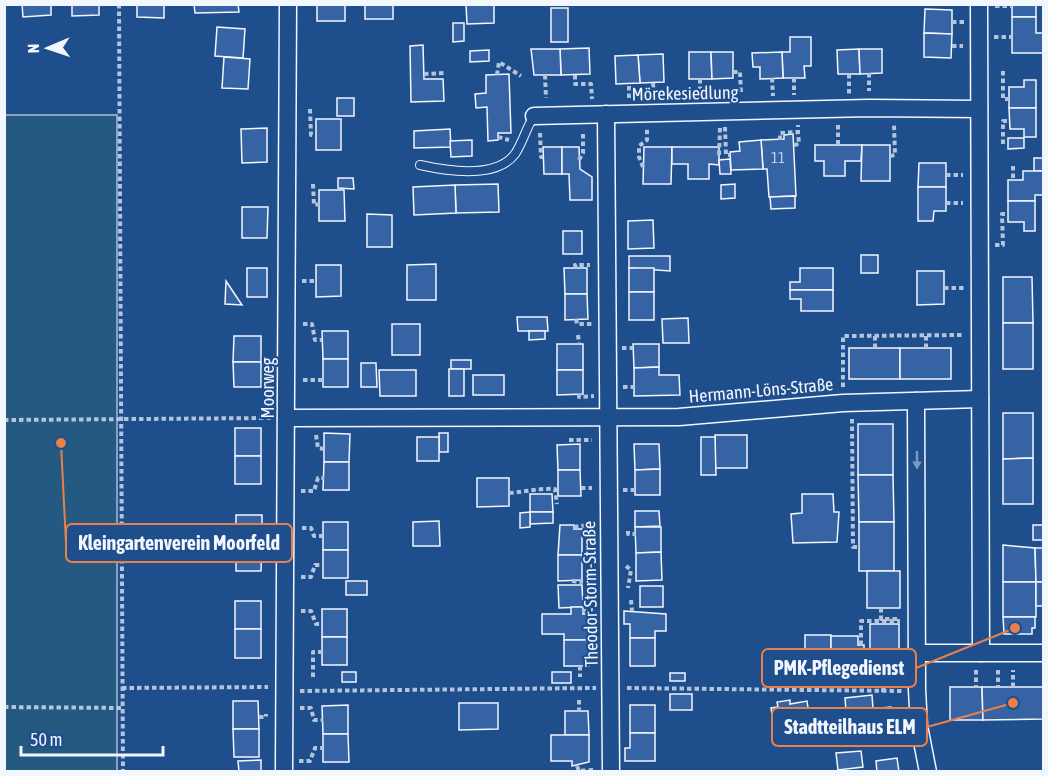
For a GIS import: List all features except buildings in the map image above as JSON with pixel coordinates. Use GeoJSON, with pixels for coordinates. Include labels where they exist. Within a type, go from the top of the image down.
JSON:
{"type":"FeatureCollection","features":[{"type":"Feature","properties":{"kind":"street","name":"Moorweg"},"geometry":{"type":"LineString","coordinates":[[284,766],[288,4]]}},
{"type":"Feature","properties":{"kind":"street"},"geometry":{"type":"LineString","coordinates":[[979,4],[981,653]]}},
{"type":"Feature","properties":{"kind":"street","name":"Mörekesiedlung"},"geometry":{"type":"LineString","coordinates":[[540,116],[894,108],[979,109]]}},
{"type":"Feature","properties":{"kind":"street","name":"Theodor-Storm-Straße"},"geometry":{"type":"LineString","coordinates":[[594,114],[608,417],[611,771]]}},
{"type":"Feature","properties":{"kind":"street","name":"Hermann-Löns-Straße"},"geometry":{"type":"LineString","coordinates":[[608,417],[679,417],[848,402],[980,399]]}},
{"type":"Feature","properties":{"kind":"street"},"geometry":{"type":"LineString","coordinates":[[916,401],[917,690],[919,726],[928,771]]}},
{"type":"Feature","properties":{"kind":"street"},"geometry":{"type":"LineString","coordinates":[[286,418],[608,417]]}},
{"type":"Feature","properties":{"kind":"street"},"geometry":{"type":"LineString","coordinates":[[918,653],[1044,652]]}},
{"type":"Feature","properties":{"kind":"lane"},"geometry":{"type":"LineString","coordinates":[[420,165],[441,170],[494,168],[506,163],[515,154],[540,116]]}},
{"type":"Feature","properties":{"kind":"path"},"geometry":{"type":"LineString","coordinates":[[120,4],[123,771]]}},
{"type":"Feature","properties":{"kind":"path"},"geometry":{"type":"LineString","coordinates":[[497,75],[499,62],[521,76]]}},
{"type":"Feature","properties":{"kind":"path"},"geometry":{"type":"LineString","coordinates":[[1003,71],[1003,99],[1010,99]]}},
{"type":"Feature","properties":{"kind":"path"},"geometry":{"type":"LineString","coordinates":[[719,155],[728,111],[740,72],[734,72]]}},
{"type":"Feature","properties":{"kind":"path"},"geometry":{"type":"LineString","coordinates":[[424,74],[446,73]]}},
{"type":"Feature","properties":{"kind":"path"},"geometry":{"type":"LineString","coordinates":[[540,116],[545,75]]}},
{"type":"Feature","properties":{"kind":"path"},"geometry":{"type":"LineString","coordinates":[[575,75],[575,84],[591,84],[594,114],[579,160]]}},
{"type":"Feature","properties":{"kind":"path"},"geometry":{"type":"LineString","coordinates":[[890,156],[894,155],[894,108]]}},
{"type":"Feature","properties":{"kind":"path"},"geometry":{"type":"LineString","coordinates":[[310,109],[311,135],[316,135]]}},
{"type":"Feature","properties":{"kind":"path"},"geometry":{"type":"LineString","coordinates":[[728,111],[726,155],[730,155]]}},
{"type":"Feature","properties":{"kind":"path"},"geometry":{"type":"LineString","coordinates":[[643,167],[639,156],[639,146],[647,140],[646,113]]}},
{"type":"Feature","properties":{"kind":"path"},"geometry":{"type":"LineString","coordinates":[[1003,144],[1003,121],[1010,121]]}},
{"type":"Feature","properties":{"kind":"path"},"geometry":{"type":"LineString","coordinates":[[794,145],[799,144],[798,132]]}},
{"type":"Feature","properties":{"kind":"path"},"geometry":{"type":"LineString","coordinates":[[1013,166],[1013,180]]}},
{"type":"Feature","properties":{"kind":"path"},"geometry":{"type":"LineString","coordinates":[[313,184],[314,205],[320,204]]}},
{"type":"Feature","properties":{"kind":"path"},"geometry":{"type":"LineString","coordinates":[[287,324],[312,324],[315,340],[322,340]]}},
{"type":"Feature","properties":{"kind":"path"},"geometry":{"type":"LineString","coordinates":[[578,335],[579,344]]}},
{"type":"Feature","properties":{"kind":"path"},"geometry":{"type":"LineString","coordinates":[[859,547],[853,547],[852,449],[843,336],[980,335]]}},
{"type":"Feature","properties":{"kind":"path"},"geometry":{"type":"LineString","coordinates":[[875,336],[875,348]]}},
{"type":"Feature","properties":{"kind":"path"},"geometry":{"type":"LineString","coordinates":[[926,336],[926,348]]}},
{"type":"Feature","properties":{"kind":"path"},"geometry":{"type":"LineString","coordinates":[[4,420],[286,418]]}},
{"type":"Feature","properties":{"kind":"path"},"geometry":{"type":"LineString","coordinates":[[286,435],[316,435],[318,448],[324,449]]}},
{"type":"Feature","properties":{"kind":"path"},"geometry":{"type":"LineString","coordinates":[[568,440],[608,440]]}},
{"type":"Feature","properties":{"kind":"path"},"geometry":{"type":"LineString","coordinates":[[852,449],[858,449]]}},
{"type":"Feature","properties":{"kind":"path"},"geometry":{"type":"LineString","coordinates":[[286,491],[314,491],[318,478],[324,478]]}},
{"type":"Feature","properties":{"kind":"path"},"geometry":{"type":"LineString","coordinates":[[509,493],[523,492],[530,488],[555,489],[557,504]]}},
{"type":"Feature","properties":{"kind":"path"},"geometry":{"type":"LineString","coordinates":[[853,499],[858,499]]}},
{"type":"Feature","properties":{"kind":"path"},"geometry":{"type":"LineString","coordinates":[[628,527],[628,534],[636,534]]}},
{"type":"Feature","properties":{"kind":"path"},"geometry":{"type":"LineString","coordinates":[[285,528],[310,528],[314,536],[323,536]]}},
{"type":"Feature","properties":{"kind":"path"},"geometry":{"type":"LineString","coordinates":[[285,577],[311,577],[315,565],[323,565]]}},
{"type":"Feature","properties":{"kind":"path"},"geometry":{"type":"LineString","coordinates":[[572,581],[583,582]]}},
{"type":"Feature","properties":{"kind":"path"},"geometry":{"type":"LineString","coordinates":[[632,600],[632,611]]}},
{"type":"Feature","properties":{"kind":"path"},"geometry":{"type":"LineString","coordinates":[[881,608],[881,619],[918,620]]}},
{"type":"Feature","properties":{"kind":"path"},"geometry":{"type":"LineString","coordinates":[[285,611],[311,611],[316,624],[322,624]]}},
{"type":"Feature","properties":{"kind":"path"},"geometry":{"type":"LineString","coordinates":[[861,645],[861,621],[918,620]]}},
{"type":"Feature","properties":{"kind":"path"},"geometry":{"type":"LineString","coordinates":[[313,677],[313,652],[322,652]]}},
{"type":"Feature","properties":{"kind":"path"},"geometry":{"type":"LineString","coordinates":[[580,666],[580,677]]}},
{"type":"Feature","properties":{"kind":"path"},"geometry":{"type":"LineString","coordinates":[[884,675],[884,692]]}},
{"type":"Feature","properties":{"kind":"path"},"geometry":{"type":"LineString","coordinates":[[122,688],[285,695],[610,688],[884,692],[917,690]]}},
{"type":"Feature","properties":{"kind":"path"},"geometry":{"type":"LineString","coordinates":[[285,695],[311,708],[314,720],[323,720]]}},
{"type":"Feature","properties":{"kind":"path"},"geometry":{"type":"LineString","coordinates":[[579,700],[579,711]]}},
{"type":"Feature","properties":{"kind":"path"},"geometry":{"type":"LineString","coordinates":[[4,707],[123,708]]}},
{"type":"Feature","properties":{"kind":"path"},"geometry":{"type":"LineString","coordinates":[[284,766],[310,761],[315,748],[323,748]]}},
{"type":"Feature","properties":{"kind":"shaded area"},"geometry":{"type":"Polygon","coordinates":[[[5,115],[117,115],[117,771],[5,771],[5,115]]]}},
{"type":"Feature","properties":{"kind":"place","name":"Kleingartenverein Moorfeld"},"geometry":{"type":"Point","coordinates":[61,443]}},
{"type":"Feature","properties":{"kind":"place","name":"PMK-Pflegedienst"},"geometry":{"type":"Point","coordinates":[1015,628]}},
{"type":"Feature","properties":{"kind":"place","name":"Stadtteilhaus ELM"},"geometry":{"type":"Point","coordinates":[1013,703]}}]}
